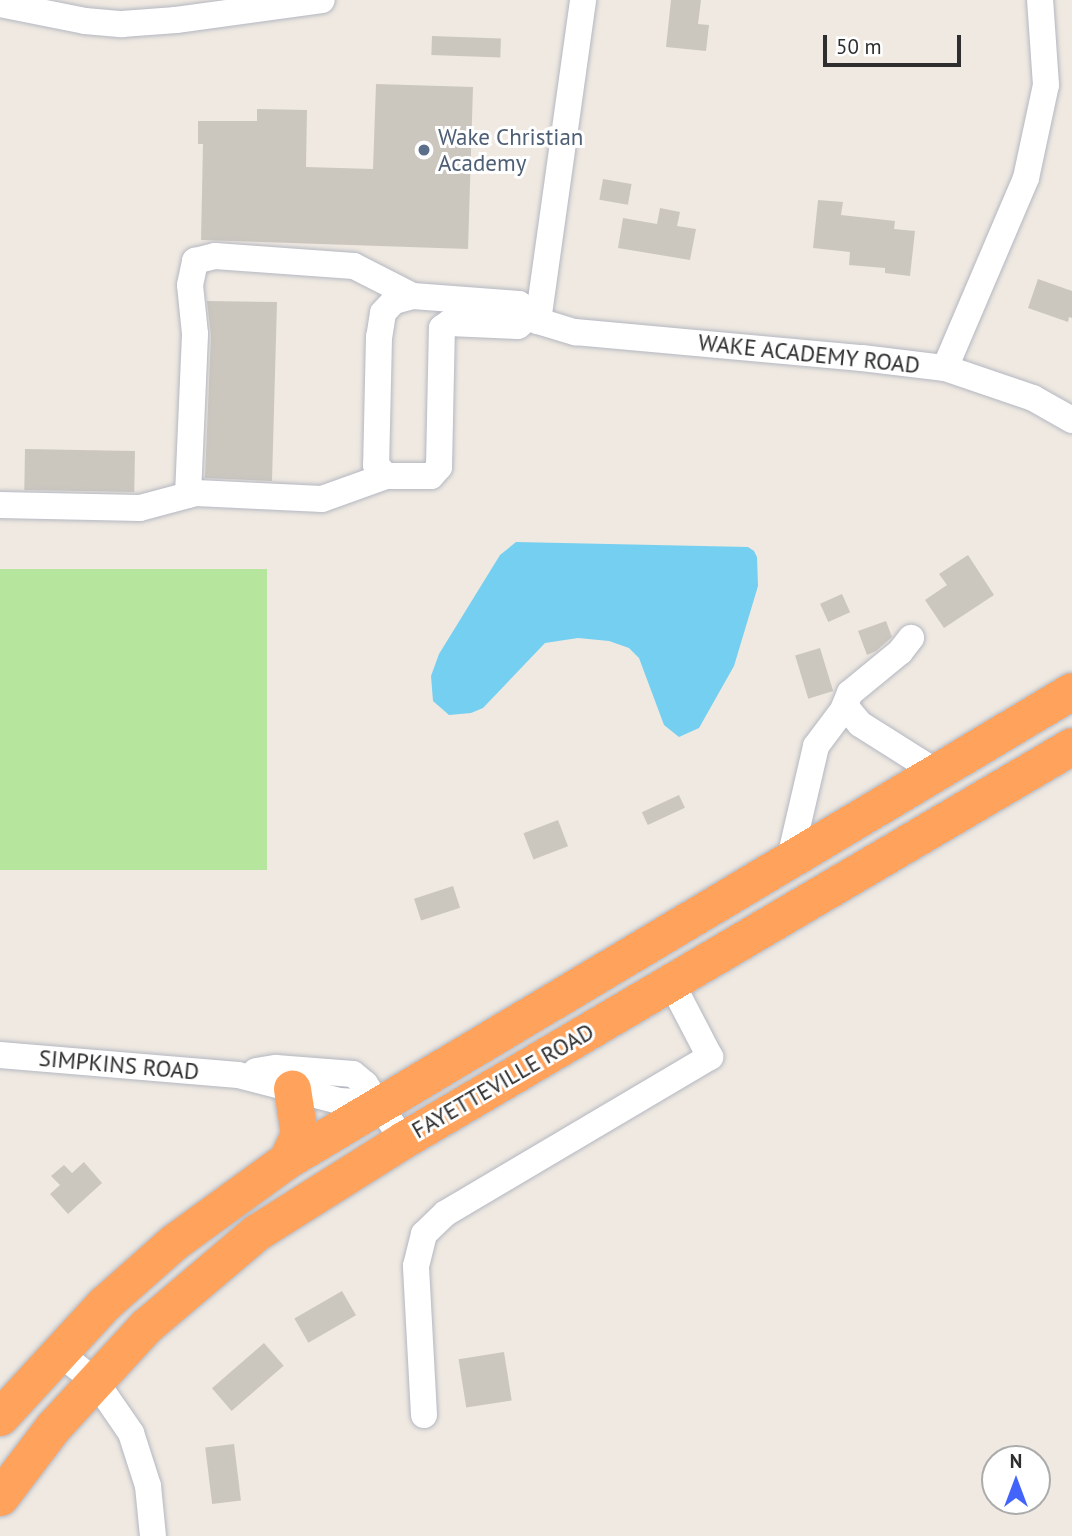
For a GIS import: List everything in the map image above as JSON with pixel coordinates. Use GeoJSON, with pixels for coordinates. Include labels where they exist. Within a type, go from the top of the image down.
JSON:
{"type":"FeatureCollection","features":[{"type":"Feature","properties":{"kind":"highway","name":"FAYETTEVILLE ROAD"},"geometry":{"type":"LineString","coordinates":[[0,1417],[104,1304],[174,1242],[287,1160],[378,1103],[1072,691]]}},
{"type":"Feature","properties":{"kind":"highway","name":"FAYETTEVILLE ROAD"},"geometry":{"type":"LineString","coordinates":[[0,1497],[53,1427],[146,1326],[257,1232],[403,1140],[1072,746]]}},
{"type":"Feature","properties":{"kind":"highway"},"geometry":{"type":"LineString","coordinates":[[287,1160],[299,1134],[292,1089]]}},
{"type":"Feature","properties":{"kind":"street"},"geometry":{"type":"LineString","coordinates":[[0,4],[85,21],[122,24],[176,20],[322,0]]}},
{"type":"Feature","properties":{"kind":"street"},"geometry":{"type":"LineString","coordinates":[[0,505],[140,508],[188,495],[322,499],[386,476],[431,477],[439,467],[442,328],[449,323],[518,326],[534,318],[583,0]]}},
{"type":"Feature","properties":{"kind":"street"},"geometry":{"type":"LineString","coordinates":[[945,368],[1026,178],[1046,85],[1040,0]]}},
{"type":"Feature","properties":{"kind":"street"},"geometry":{"type":"LineString","coordinates":[[188,495],[195,334],[190,285],[195,261],[215,256],[354,266],[413,296]]}},
{"type":"Feature","properties":{"kind":"street"},"geometry":{"type":"LineString","coordinates":[[386,476],[376,465],[379,337],[383,313],[394,301],[413,296]]}},
{"type":"Feature","properties":{"kind":"street","name":"WAKE ACADEMY ROAD"},"geometry":{"type":"LineString","coordinates":[[413,296],[519,304],[534,318],[575,332],[945,368],[1033,398],[1072,420]]}},
{"type":"Feature","properties":{"kind":"street"},"geometry":{"type":"LineString","coordinates":[[790,858],[816,746],[845,706],[850,693],[911,638]]}},
{"type":"Feature","properties":{"kind":"street"},"geometry":{"type":"LineString","coordinates":[[845,706],[860,724],[936,772]]}},
{"type":"Feature","properties":{"kind":"street"},"geometry":{"type":"LineString","coordinates":[[424,1415],[416,1266],[424,1234],[446,1213],[710,1057],[671,982]]}},
{"type":"Feature","properties":{"kind":"street","name":"SIMPKINS ROAD"},"geometry":{"type":"LineString","coordinates":[[0,1055],[238,1075],[339,1101],[378,1103]]}},
{"type":"Feature","properties":{"kind":"street","name":"SIMPKINS ROAD"},"geometry":{"type":"LineString","coordinates":[[238,1075],[276,1068],[353,1074],[365,1084],[403,1140]]}},
{"type":"Feature","properties":{"kind":"street"},"geometry":{"type":"LineString","coordinates":[[58,1352],[96,1382],[131,1433],[148,1486],[153,1536]]}},
{"type":"Feature","properties":{"kind":"green space"},"geometry":{"type":"Polygon","coordinates":[[[0,569],[267,569],[267,870],[0,870],[0,569]]]}},
{"type":"Feature","properties":{"kind":"water"},"geometry":{"type":"Polygon","coordinates":[[[516,542],[748,547],[754,551],[757,557],[758,586],[734,666],[699,728],[679,737],[664,725],[639,658],[629,648],[609,641],[578,638],[545,643],[483,708],[471,713],[449,715],[433,701],[431,676],[439,654],[500,555],[516,542]]]}},
{"type":"Feature","properties":{"kind":"building"},"geometry":{"type":"Polygon","coordinates":[[[671,0],[701,0],[698,24],[709,25],[706,51],[666,47],[671,0]]]}},
{"type":"Feature","properties":{"kind":"building"},"geometry":{"type":"Polygon","coordinates":[[[432,36],[501,38],[500,57],[431,55],[432,36]]]}},
{"type":"Feature","properties":{"kind":"building"},"geometry":{"type":"Polygon","coordinates":[[[376,84],[473,87],[468,249],[201,240],[203,144],[198,144],[198,121],[257,121],[257,109],[307,110],[306,167],[373,169],[376,84]]]}},
{"type":"Feature","properties":{"kind":"building"},"geometry":{"type":"Polygon","coordinates":[[[603,179],[632,184],[628,205],[599,200],[603,179]]]}},
{"type":"Feature","properties":{"kind":"building"},"geometry":{"type":"Polygon","coordinates":[[[818,200],[843,202],[841,215],[895,221],[894,229],[915,231],[910,276],[885,273],[885,268],[849,265],[850,252],[813,248],[818,200]]]}},
{"type":"Feature","properties":{"kind":"building"},"geometry":{"type":"Polygon","coordinates":[[[660,208],[680,212],[677,226],[696,229],[690,260],[618,248],[623,218],[657,224],[660,208]]]}},
{"type":"Feature","properties":{"kind":"building"},"geometry":{"type":"Polygon","coordinates":[[[1038,279],[1072,291],[1072,318],[1069,317],[1068,322],[1028,308],[1038,279]]]}},
{"type":"Feature","properties":{"kind":"building"},"geometry":{"type":"Polygon","coordinates":[[[207,301],[277,302],[272,481],[205,478],[211,335],[207,301]]]}},
{"type":"Feature","properties":{"kind":"building"},"geometry":{"type":"Polygon","coordinates":[[[25,449],[135,451],[134,492],[24,490],[25,449]]]}},
{"type":"Feature","properties":{"kind":"building"},"geometry":{"type":"Polygon","coordinates":[[[968,555],[994,595],[944,628],[925,600],[947,585],[939,574],[968,555]]]}},
{"type":"Feature","properties":{"kind":"building"},"geometry":{"type":"Polygon","coordinates":[[[842,594],[850,612],[828,622],[820,604],[842,594]]]}},
{"type":"Feature","properties":{"kind":"building"},"geometry":{"type":"Polygon","coordinates":[[[886,621],[892,637],[867,655],[858,631],[886,621]]]}},
{"type":"Feature","properties":{"kind":"building"},"geometry":{"type":"Polygon","coordinates":[[[820,648],[833,691],[808,699],[795,656],[820,648]]]}},
{"type":"Feature","properties":{"kind":"building"},"geometry":{"type":"Polygon","coordinates":[[[679,795],[685,808],[648,825],[642,812],[679,795]]]}},
{"type":"Feature","properties":{"kind":"building"},"geometry":{"type":"Polygon","coordinates":[[[558,820],[568,846],[533,859],[523,833],[558,820]]]}},
{"type":"Feature","properties":{"kind":"building"},"geometry":{"type":"Polygon","coordinates":[[[453,886],[460,908],[421,921],[414,899],[453,886]]]}},
{"type":"Feature","properties":{"kind":"building"},"geometry":{"type":"Polygon","coordinates":[[[84,1162],[102,1183],[68,1214],[50,1194],[60,1185],[51,1176],[64,1165],[72,1173],[84,1162]]]}},
{"type":"Feature","properties":{"kind":"building"},"geometry":{"type":"Polygon","coordinates":[[[342,1291],[356,1315],[308,1343],[294,1318],[342,1291]]]}},
{"type":"Feature","properties":{"kind":"building"},"geometry":{"type":"Polygon","coordinates":[[[264,1343],[284,1366],[232,1411],[212,1388],[264,1343]]]}},
{"type":"Feature","properties":{"kind":"building"},"geometry":{"type":"Polygon","coordinates":[[[504,1352],[512,1400],[466,1408],[459,1359],[504,1352]]]}},
{"type":"Feature","properties":{"kind":"building"},"geometry":{"type":"Polygon","coordinates":[[[234,1444],[241,1501],[212,1504],[205,1448],[234,1444]]]}},
{"type":"Feature","properties":{"kind":"place","name":"Wake Christian Academy"},"geometry":{"type":"Point","coordinates":[424,150]}}]}
